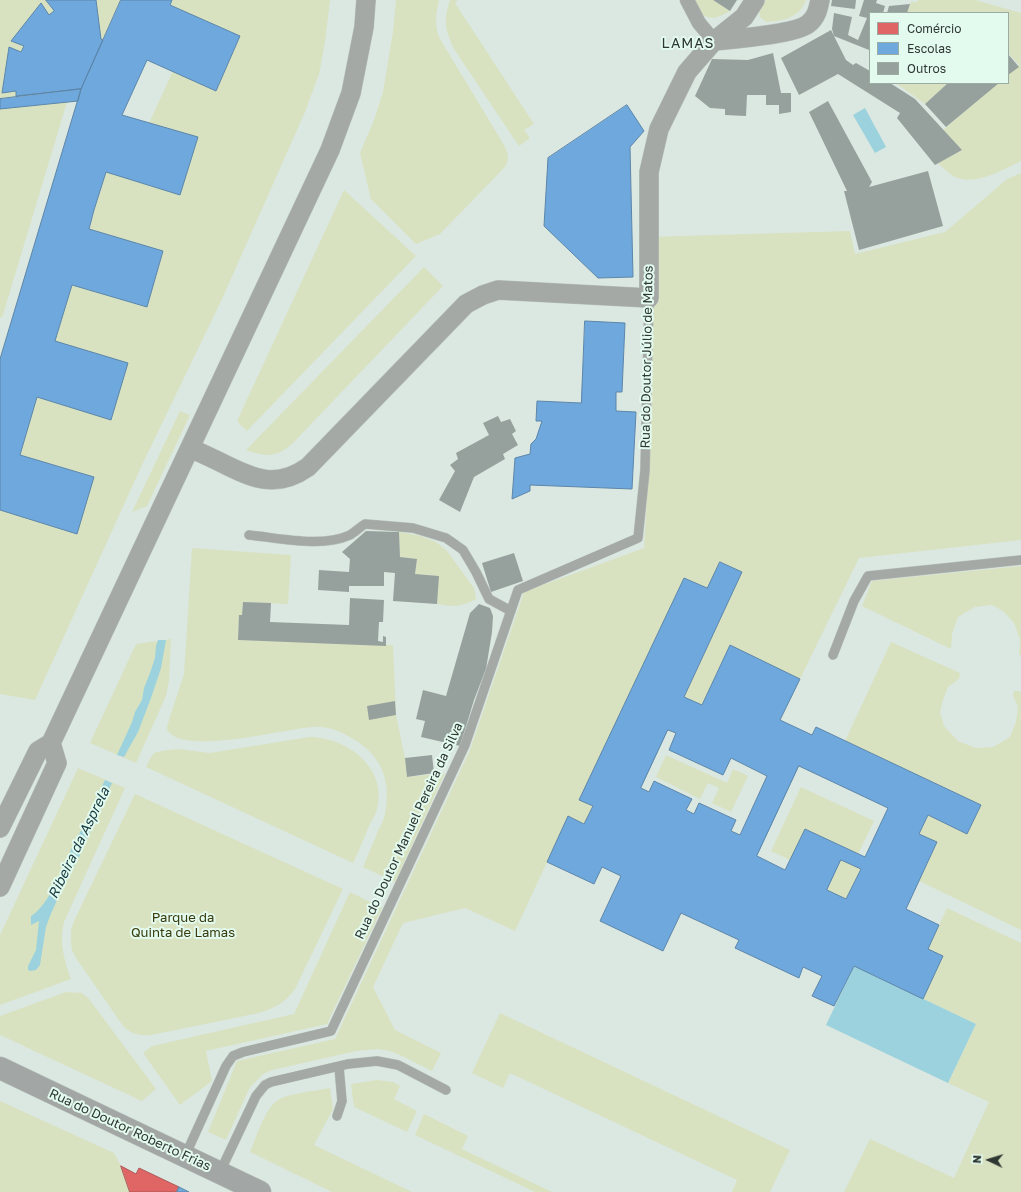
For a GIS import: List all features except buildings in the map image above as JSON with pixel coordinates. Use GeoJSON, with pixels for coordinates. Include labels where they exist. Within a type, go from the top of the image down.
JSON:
{"type":"FeatureCollection","features":[{"type":"Feature","properties":{"kind":"main road","name":"Rua do Doutor Roberto Frias"},"geometry":{"type":"LineString","coordinates":[[0,1068],[260,1192]]}},
{"type":"Feature","properties":{"kind":"street"},"geometry":{"type":"LineString","coordinates":[[0,828],[38,751],[51,743],[332,143],[351,93],[364,27],[366,0]]}},
{"type":"Feature","properties":{"kind":"street"},"geometry":{"type":"LineString","coordinates":[[687,0],[699,23],[714,41],[771,34],[807,26],[814,18],[820,0]]}},
{"type":"Feature","properties":{"kind":"street","name":"Rua do Doutor Júlio de Matos"},"geometry":{"type":"LineString","coordinates":[[648,298],[649,172],[659,129],[687,72],[714,41],[744,17],[755,0]]}},
{"type":"Feature","properties":{"kind":"street"},"geometry":{"type":"LineString","coordinates":[[190,448],[253,478],[269,481],[282,480],[292,477],[308,467],[466,304],[483,295],[498,290],[648,298]]}},
{"type":"Feature","properties":{"kind":"street"},"geometry":{"type":"LineString","coordinates":[[0,887],[56,763],[51,743]]}},
{"type":"Feature","properties":{"kind":"lane","name":"Rua do Doutor Júlio de Matos"},"geometry":{"type":"LineString","coordinates":[[511,610],[518,590],[638,538],[645,470],[648,298]]}},
{"type":"Feature","properties":{"kind":"lane"},"geometry":{"type":"LineString","coordinates":[[249,535],[310,541],[331,541],[350,535],[365,524],[413,528],[446,538],[463,550],[489,599],[511,610]]}},
{"type":"Feature","properties":{"kind":"lane"},"geometry":{"type":"LineString","coordinates":[[833,655],[854,601],[868,576],[1021,560]]}},
{"type":"Feature","properties":{"kind":"lane","name":"Rua do Doutor Manuel Pereira da Silva"},"geometry":{"type":"LineString","coordinates":[[185,1156],[226,1066],[233,1056],[243,1052],[331,1031],[465,745],[511,610]]}},
{"type":"Feature","properties":{"kind":"lane"},"geometry":{"type":"LineString","coordinates":[[220,1172],[256,1096],[265,1085],[279,1079],[367,1061],[388,1062],[398,1065],[446,1090]]}},
{"type":"Feature","properties":{"kind":"lane"},"geometry":{"type":"LineString","coordinates":[[337,1116],[342,1101],[339,1067]]}},
{"type":"Feature","properties":{"kind":"green space"},"geometry":{"type":"Polygon","coordinates":[[[0,0],[46,0],[54,11],[49,15],[41,4],[12,41],[24,46],[21,52],[9,47],[2,93],[16,91],[16,96],[53,91],[53,94],[0,99],[0,0]]]}},
{"type":"Feature","properties":{"kind":"green space"},"geometry":{"type":"Polygon","coordinates":[[[96,0],[121,0],[103,40],[101,39],[96,0]]]}},
{"type":"Feature","properties":{"kind":"green space"},"geometry":{"type":"Polygon","coordinates":[[[172,0],[330,0],[325,42],[319,74],[305,112],[222,299],[142,465],[35,700],[0,694],[0,510],[68,531],[94,477],[20,455],[37,397],[111,419],[55,341],[72,285],[146,307],[163,251],[89,229],[106,172],[180,195],[197,138],[149,123],[173,71],[216,90],[240,37],[170,5],[172,0]]]}},
{"type":"Feature","properties":{"kind":"green space"},"geometry":{"type":"Polygon","coordinates":[[[396,0],[439,0],[436,20],[440,39],[504,145],[508,156],[508,161],[505,167],[440,234],[416,244],[371,199],[360,153],[374,120],[383,92],[393,31],[396,0]]]}},
{"type":"Feature","properties":{"kind":"green space"},"geometry":{"type":"Polygon","coordinates":[[[450,0],[458,0],[455,3],[534,124],[524,130],[530,138],[519,146],[454,49],[446,25],[446,14],[450,0]]]}},
{"type":"Feature","properties":{"kind":"green space"},"geometry":{"type":"Polygon","coordinates":[[[695,0],[713,0],[730,11],[720,16],[710,18],[697,11],[695,0]]]}},
{"type":"Feature","properties":{"kind":"green space"},"geometry":{"type":"Polygon","coordinates":[[[766,0],[806,0],[795,15],[778,21],[766,22],[760,17],[759,12],[766,0]]]}},
{"type":"Feature","properties":{"kind":"green space"},"geometry":{"type":"Polygon","coordinates":[[[918,0],[975,0],[1021,13],[1021,161],[986,177],[967,180],[950,174],[938,163],[962,150],[943,130],[997,84],[1009,84],[1009,73],[1019,65],[1009,54],[1009,12],[907,12],[911,2],[917,2],[918,0]]]}},
{"type":"Feature","properties":{"kind":"green space"},"geometry":{"type":"Polygon","coordinates":[[[897,84],[947,84],[925,104],[897,84]]]}},
{"type":"Feature","properties":{"kind":"green space"},"geometry":{"type":"Polygon","coordinates":[[[67,102],[2,318],[0,317],[0,109],[67,102]]]}},
{"type":"Feature","properties":{"kind":"green space"},"geometry":{"type":"Polygon","coordinates":[[[1021,173],[1021,540],[859,558],[800,679],[730,645],[702,705],[684,697],[742,572],[720,562],[707,588],[684,578],[580,800],[593,806],[584,824],[568,817],[515,931],[465,908],[403,923],[373,987],[395,1030],[441,1053],[432,1071],[390,1051],[378,1049],[356,1051],[272,1070],[263,1074],[250,1087],[226,1140],[208,1132],[237,1061],[335,1039],[470,750],[524,592],[644,548],[649,465],[647,237],[850,231],[855,254],[945,232],[1007,179],[1021,173]]]}},
{"type":"Feature","properties":{"kind":"green space"},"geometry":{"type":"Polygon","coordinates":[[[344,190],[416,256],[247,431],[237,421],[344,190]]]}},
{"type":"Feature","properties":{"kind":"green space"},"geometry":{"type":"Polygon","coordinates":[[[424,267],[443,286],[293,443],[282,451],[271,455],[259,454],[246,450],[424,267]]]}},
{"type":"Feature","properties":{"kind":"green space"},"geometry":{"type":"Polygon","coordinates":[[[180,411],[190,415],[147,506],[132,512],[180,411]]]}},
{"type":"Feature","properties":{"kind":"green space"},"geometry":{"type":"Polygon","coordinates":[[[399,532],[417,535],[436,542],[447,551],[474,588],[476,599],[466,604],[457,606],[437,604],[438,576],[415,574],[417,559],[400,557],[399,532]]]}},
{"type":"Feature","properties":{"kind":"green space"},"geometry":{"type":"Polygon","coordinates":[[[192,548],[291,555],[288,604],[243,602],[242,615],[239,615],[238,640],[393,645],[396,715],[405,758],[407,777],[445,773],[395,882],[363,867],[384,818],[387,801],[387,789],[385,778],[376,759],[359,743],[336,730],[318,727],[301,728],[237,739],[215,741],[194,741],[178,738],[168,731],[168,724],[184,674],[192,548]]]}},
{"type":"Feature","properties":{"kind":"green space"},"geometry":{"type":"Polygon","coordinates":[[[1021,566],[1021,657],[1019,653],[1020,640],[1014,623],[1003,611],[992,605],[975,607],[958,617],[952,634],[951,649],[862,606],[872,581],[1021,566]]]}},
{"type":"Feature","properties":{"kind":"green space"},"geometry":{"type":"Polygon","coordinates":[[[171,639],[169,681],[166,696],[136,763],[90,743],[136,644],[171,639]]]}},
{"type":"Feature","properties":{"kind":"green space"},"geometry":{"type":"Polygon","coordinates":[[[891,642],[960,673],[959,679],[948,687],[940,712],[944,726],[958,741],[976,748],[993,747],[1010,737],[1016,722],[1018,706],[1013,696],[1014,691],[1019,691],[1021,693],[1021,930],[919,881],[937,842],[919,834],[928,815],[967,834],[981,805],[845,741],[891,642]]]}},
{"type":"Feature","properties":{"kind":"green space"},"geometry":{"type":"Polygon","coordinates":[[[309,737],[323,738],[337,742],[350,749],[370,768],[376,780],[379,794],[377,809],[353,863],[146,767],[154,753],[161,751],[178,749],[210,753],[309,737]]]}},
{"type":"Feature","properties":{"kind":"green space"},"geometry":{"type":"Polygon","coordinates":[[[666,755],[727,783],[733,769],[748,776],[731,812],[712,803],[719,788],[708,783],[700,799],[656,777],[666,755]]]}},
{"type":"Feature","properties":{"kind":"green space"},"geometry":{"type":"Polygon","coordinates":[[[78,768],[125,788],[64,922],[62,944],[66,965],[71,979],[0,1005],[0,935],[78,768]]]}},
{"type":"Feature","properties":{"kind":"green space"},"geometry":{"type":"Polygon","coordinates":[[[801,787],[874,821],[858,854],[805,829],[790,860],[771,851],[801,787]]]}},
{"type":"Feature","properties":{"kind":"green space","name":"Parque da Quinta de Lamas"},"geometry":{"type":"Polygon","coordinates":[[[135,794],[343,889],[296,987],[289,997],[280,1004],[259,1013],[151,1035],[136,1034],[123,1026],[76,958],[72,950],[71,942],[71,930],[74,921],[135,794]]]}},
{"type":"Feature","properties":{"kind":"green space"},"geometry":{"type":"Polygon","coordinates":[[[841,860],[861,869],[846,899],[827,890],[841,860]]]}},
{"type":"Feature","properties":{"kind":"green space"},"geometry":{"type":"Polygon","coordinates":[[[350,892],[382,908],[327,1024],[206,1051],[212,1081],[180,1105],[143,1053],[152,1046],[294,1014],[350,892]]]}},
{"type":"Feature","properties":{"kind":"green space"},"geometry":{"type":"Polygon","coordinates":[[[947,908],[1021,943],[1021,1192],[844,1192],[870,1139],[954,1178],[989,1102],[948,1083],[976,1024],[923,999],[928,949],[947,908]]]}},
{"type":"Feature","properties":{"kind":"green space"},"geometry":{"type":"Polygon","coordinates":[[[66,992],[82,993],[89,999],[156,1089],[142,1101],[0,1035],[0,1016],[66,992]]]}},
{"type":"Feature","properties":{"kind":"green space"},"geometry":{"type":"Polygon","coordinates":[[[500,1013],[790,1150],[770,1192],[732,1192],[737,1180],[510,1073],[503,1088],[472,1073],[500,1013]]]}},
{"type":"Feature","properties":{"kind":"green space"},"geometry":{"type":"Polygon","coordinates":[[[377,1080],[393,1082],[400,1086],[394,1099],[417,1111],[407,1132],[354,1107],[351,1084],[377,1080]]]}},
{"type":"Feature","properties":{"kind":"green space"},"geometry":{"type":"Polygon","coordinates":[[[330,1088],[333,1109],[314,1145],[412,1192],[332,1192],[250,1152],[265,1116],[273,1104],[278,1100],[296,1094],[330,1088]]]}},
{"type":"Feature","properties":{"kind":"green space"},"geometry":{"type":"Polygon","coordinates":[[[0,1101],[114,1153],[121,1166],[130,1192],[0,1192],[0,1101]]]}},
{"type":"Feature","properties":{"kind":"green space"},"geometry":{"type":"Polygon","coordinates":[[[424,1114],[468,1136],[462,1149],[552,1192],[535,1192],[415,1135],[424,1114]]]}},
{"type":"Feature","properties":{"kind":"water"},"geometry":{"type":"Polygon","coordinates":[[[865,108],[886,147],[875,153],[853,115],[865,108]]]}},
{"type":"Feature","properties":{"kind":"water"},"geometry":{"type":"Polygon","coordinates":[[[158,640],[166,640],[161,668],[151,698],[138,732],[124,757],[117,755],[135,712],[142,700],[144,688],[155,658],[158,640]]]}},
{"type":"Feature","properties":{"kind":"water","name":"Ribeira da Asprela"},"geometry":{"type":"Polygon","coordinates":[[[105,780],[112,783],[79,857],[50,916],[46,927],[40,965],[36,970],[28,970],[28,966],[36,950],[39,921],[31,925],[31,916],[38,911],[56,883],[105,780]]]}},
{"type":"Feature","properties":{"kind":"water"},"geometry":{"type":"Polygon","coordinates":[[[854,966],[976,1024],[948,1083],[826,1025],[854,966]]]}},
{"type":"Feature","properties":{"kind":"district","name":"LAMAS"},"geometry":{"type":"Point","coordinates":[688,44]}}]}
